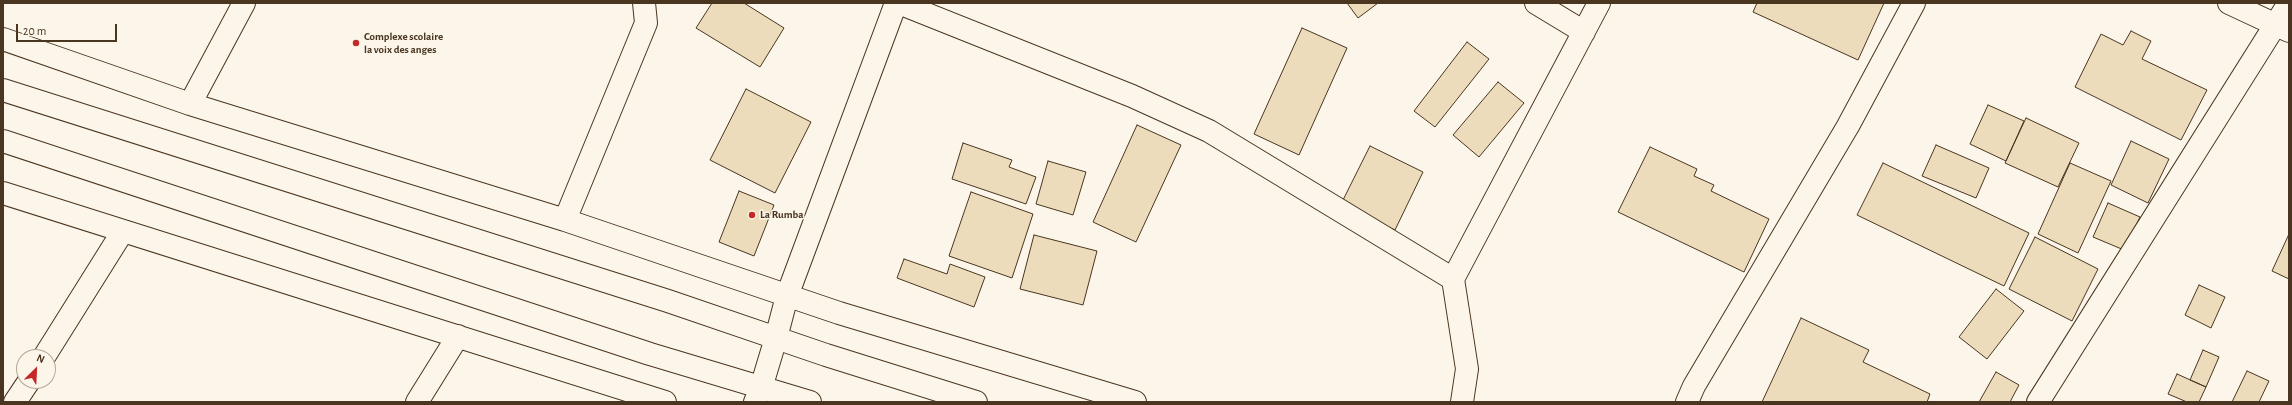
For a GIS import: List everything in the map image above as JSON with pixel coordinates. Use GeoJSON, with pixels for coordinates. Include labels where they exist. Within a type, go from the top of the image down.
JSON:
{"type":"FeatureCollection","features":[{"type":"Feature","properties":{"kind":"main road"},"geometry":{"type":"LineString","coordinates":[[190,104],[244,3]]}},
{"type":"Feature","properties":{"kind":"main road"},"geometry":{"type":"LineString","coordinates":[[565,220],[646,23],[644,3]]}},
{"type":"Feature","properties":{"kind":"main road"},"geometry":{"type":"LineString","coordinates":[[758,395],[776,338],[787,296],[898,3],[1132,96],[1209,131],[1453,279]]}},
{"type":"Feature","properties":{"kind":"main road"},"geometry":{"type":"LineString","coordinates":[[1536,3],[1584,32]]}},
{"type":"Feature","properties":{"kind":"main road"},"geometry":{"type":"LineString","coordinates":[[1462,402],[1467,369],[1453,279],[1599,3]]}},
{"type":"Feature","properties":{"kind":"main road"},"geometry":{"type":"LineString","coordinates":[[1687,402],[1694,386],[1848,126],[1914,3]]}},
{"type":"Feature","properties":{"kind":"main road"},"geometry":{"type":"LineString","coordinates":[[2229,3],[2281,28]]}},
{"type":"Feature","properties":{"kind":"main road"},"geometry":{"type":"LineString","coordinates":[[2038,402],[2281,28],[2289,3]]}},
{"type":"Feature","properties":{"kind":"main road"},"geometry":{"type":"LineString","coordinates":[[3,39],[190,104],[565,220],[787,296],[962,352],[1135,402]]}},
{"type":"Feature","properties":{"kind":"main road"},"geometry":{"type":"LineString","coordinates":[[3,90],[668,301],[776,338],[976,402]]}},
{"type":"Feature","properties":{"kind":"main road"},"geometry":{"type":"LineString","coordinates":[[3,141],[650,354],[713,371],[758,395],[810,402]]}},
{"type":"Feature","properties":{"kind":"main road"},"geometry":{"type":"LineString","coordinates":[[3,193],[665,402]]}},
{"type":"Feature","properties":{"kind":"main road"},"geometry":{"type":"LineString","coordinates":[[49,349],[123,230]]}},
{"type":"Feature","properties":{"kind":"main road"},"geometry":{"type":"LineString","coordinates":[[417,402],[458,336]]}},
{"type":"Feature","properties":{"kind":"main road"},"geometry":{"type":"LineString","coordinates":[[15,402],[24,389]]}},
{"type":"Feature","properties":{"kind":"building"},"geometry":{"type":"Polygon","coordinates":[[[712,3],[744,3],[784,28],[760,67],[696,28],[712,3]]]}},
{"type":"Feature","properties":{"kind":"building"},"geometry":{"type":"Polygon","coordinates":[[[1347,3],[1378,3],[1358,18],[1347,3]]]}},
{"type":"Feature","properties":{"kind":"building"},"geometry":{"type":"Polygon","coordinates":[[[1757,3],[1884,3],[1858,60],[1753,12],[1757,3]]]}},
{"type":"Feature","properties":{"kind":"building"},"geometry":{"type":"Polygon","coordinates":[[[1302,28],[1347,48],[1299,155],[1254,134],[1302,28]]]}},
{"type":"Feature","properties":{"kind":"building"},"geometry":{"type":"Polygon","coordinates":[[[2131,31],[2151,41],[2142,59],[2207,90],[2181,140],[2075,87],[2101,34],[2123,45],[2131,31]]]}},
{"type":"Feature","properties":{"kind":"building"},"geometry":{"type":"Polygon","coordinates":[[[1467,42],[1489,59],[1435,127],[1414,111],[1467,42]]]}},
{"type":"Feature","properties":{"kind":"building"},"geometry":{"type":"Polygon","coordinates":[[[1498,82],[1524,103],[1479,157],[1453,135],[1498,82]]]}},
{"type":"Feature","properties":{"kind":"building"},"geometry":{"type":"Polygon","coordinates":[[[746,89],[811,122],[775,193],[710,160],[746,89]]]}},
{"type":"Feature","properties":{"kind":"building"},"geometry":{"type":"Polygon","coordinates":[[[1988,105],[2024,121],[2006,161],[1970,144],[1988,105]]]}},
{"type":"Feature","properties":{"kind":"building"},"geometry":{"type":"Polygon","coordinates":[[[2026,118],[2079,143],[2058,187],[2005,163],[2026,118]]]}},
{"type":"Feature","properties":{"kind":"building"},"geometry":{"type":"Polygon","coordinates":[[[1137,125],[1181,145],[1136,242],[1093,222],[1137,125]]]}},
{"type":"Feature","properties":{"kind":"building"},"geometry":{"type":"Polygon","coordinates":[[[2131,141],[2169,159],[2148,203],[2111,185],[2131,141]]]}},
{"type":"Feature","properties":{"kind":"building"},"geometry":{"type":"Polygon","coordinates":[[[963,143],[1012,160],[1009,167],[1036,177],[1026,204],[952,179],[963,143]]]}},
{"type":"Feature","properties":{"kind":"building"},"geometry":{"type":"Polygon","coordinates":[[[1936,145],[1989,168],[1976,198],[1922,176],[1936,145]]]}},
{"type":"Feature","properties":{"kind":"building"},"geometry":{"type":"Polygon","coordinates":[[[1370,146],[1423,172],[1395,230],[1341,204],[1370,146]]]}},
{"type":"Feature","properties":{"kind":"building"},"geometry":{"type":"Polygon","coordinates":[[[1650,147],[1697,169],[1694,176],[1714,185],[1711,191],[1769,219],[1744,272],[1618,212],[1650,147]]]}},
{"type":"Feature","properties":{"kind":"building"},"geometry":{"type":"Polygon","coordinates":[[[1048,161],[1086,172],[1073,215],[1036,204],[1048,161]]]}},
{"type":"Feature","properties":{"kind":"building"},"geometry":{"type":"Polygon","coordinates":[[[1883,163],[2029,233],[2004,286],[1857,215],[1883,163]]]}},
{"type":"Feature","properties":{"kind":"building"},"geometry":{"type":"Polygon","coordinates":[[[2070,163],[2111,181],[2078,253],[2038,234],[2070,163]]]}},
{"type":"Feature","properties":{"kind":"building"},"geometry":{"type":"Polygon","coordinates":[[[739,191],[774,205],[754,256],[719,242],[739,191]]]}},
{"type":"Feature","properties":{"kind":"building"},"geometry":{"type":"Polygon","coordinates":[[[971,192],[1033,214],[1012,278],[949,256],[971,192]]]}},
{"type":"Feature","properties":{"kind":"building"},"geometry":{"type":"Polygon","coordinates":[[[2108,203],[2140,217],[2124,250],[2093,237],[2108,203]]]}},
{"type":"Feature","properties":{"kind":"building"},"geometry":{"type":"Polygon","coordinates":[[[2289,234],[2289,279],[2272,271],[2289,234]]]}},
{"type":"Feature","properties":{"kind":"building"},"geometry":{"type":"Polygon","coordinates":[[[1034,235],[1097,251],[1083,305],[1020,289],[1034,235]]]}},
{"type":"Feature","properties":{"kind":"building"},"geometry":{"type":"Polygon","coordinates":[[[2035,237],[2098,269],[2072,321],[2009,289],[2035,237]]]}},
{"type":"Feature","properties":{"kind":"building"},"geometry":{"type":"Polygon","coordinates":[[[904,259],[947,274],[950,264],[985,277],[974,307],[897,278],[904,259]]]}},
{"type":"Feature","properties":{"kind":"building"},"geometry":{"type":"Polygon","coordinates":[[[2199,285],[2225,297],[2211,328],[2185,315],[2199,285]]]}},
{"type":"Feature","properties":{"kind":"building"},"geometry":{"type":"Polygon","coordinates":[[[1996,289],[2024,311],[1987,359],[1959,337],[1996,289]]]}},
{"type":"Feature","properties":{"kind":"building"},"geometry":{"type":"Polygon","coordinates":[[[1801,318],[1869,350],[1863,362],[1930,394],[1927,402],[1762,402],[1801,318]]]}},
{"type":"Feature","properties":{"kind":"building"},"geometry":{"type":"Polygon","coordinates":[[[2203,350],[2219,357],[2206,387],[2190,380],[2203,350]]]}},
{"type":"Feature","properties":{"kind":"building"},"geometry":{"type":"Polygon","coordinates":[[[2247,371],[2269,381],[2259,402],[2232,402],[2247,371]]]}},
{"type":"Feature","properties":{"kind":"building"},"geometry":{"type":"Polygon","coordinates":[[[1996,372],[2019,385],[2010,402],[1979,402],[1996,372]]]}},
{"type":"Feature","properties":{"kind":"building"},"geometry":{"type":"Polygon","coordinates":[[[2177,374],[2206,387],[2199,402],[2187,402],[2168,394],[2177,374]]]}},
{"type":"Feature","properties":{"kind":"place","name":"Complexe scolaire la voix des anges"},"geometry":{"type":"Point","coordinates":[356,43]}},
{"type":"Feature","properties":{"kind":"place","name":"La Rumba"},"geometry":{"type":"Point","coordinates":[752,215]}}]}
